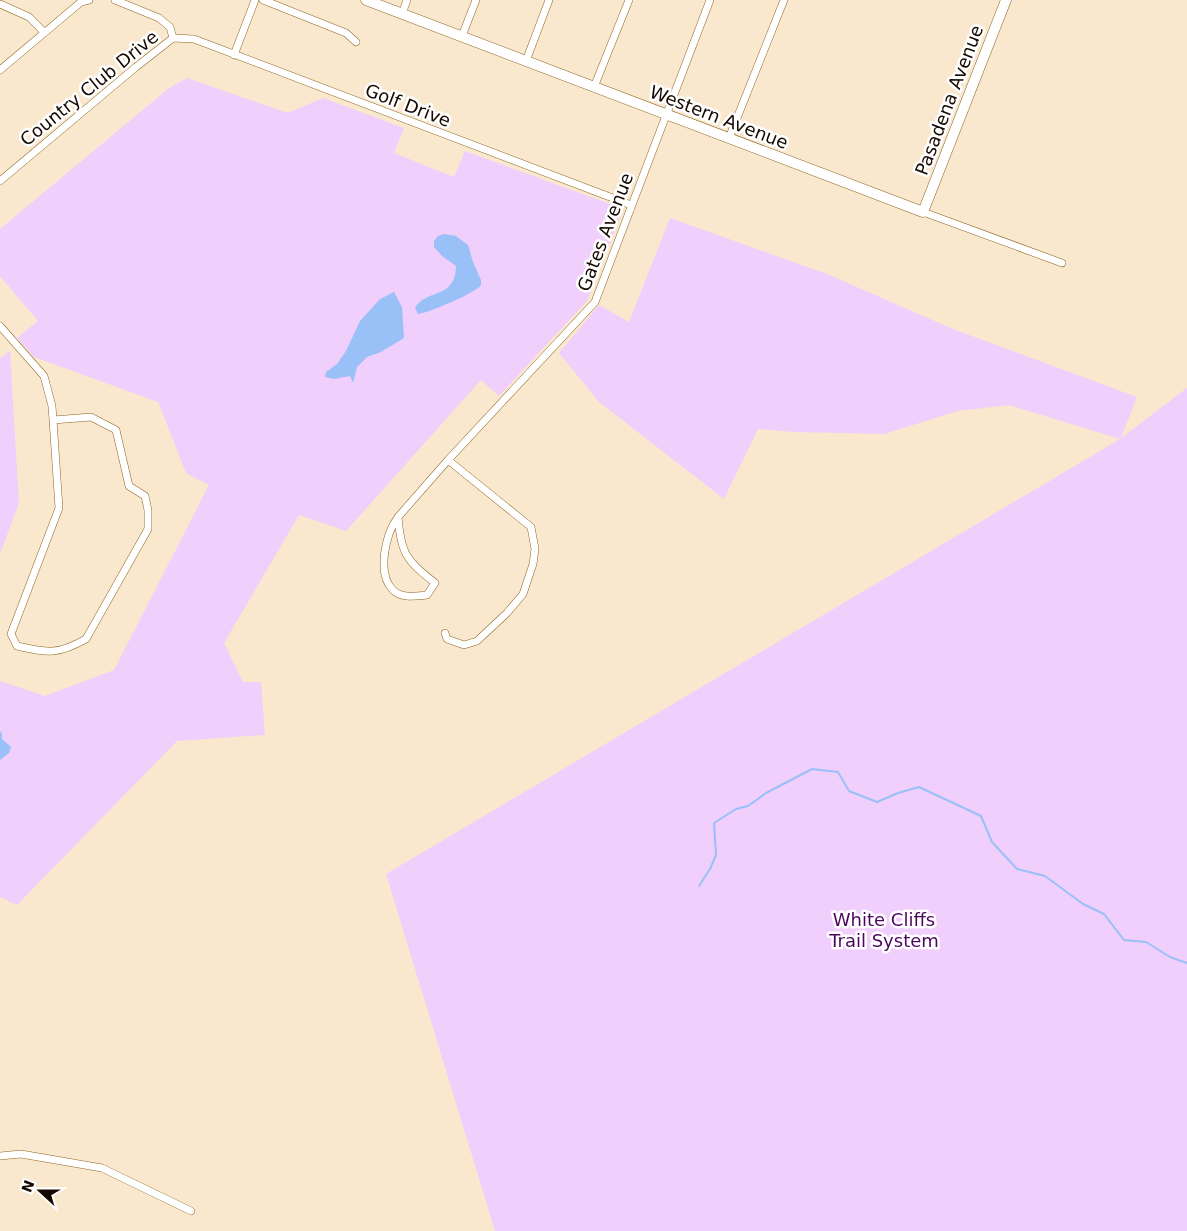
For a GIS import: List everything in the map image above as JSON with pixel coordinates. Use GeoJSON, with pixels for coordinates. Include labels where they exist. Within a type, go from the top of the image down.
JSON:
{"type":"FeatureCollection","features":[{"type":"Feature","properties":{"kind":"street"},"geometry":{"type":"LineString","coordinates":[[0,70],[81,2],[89,0]]}},
{"type":"Feature","properties":{"kind":"street"},"geometry":{"type":"LineString","coordinates":[[115,0],[159,18],[170,26],[173,38]]}},
{"type":"Feature","properties":{"kind":"street"},"geometry":{"type":"LineString","coordinates":[[234,55],[255,0]]}},
{"type":"Feature","properties":{"kind":"street"},"geometry":{"type":"LineString","coordinates":[[264,0],[346,33],[356,42]]}},
{"type":"Feature","properties":{"kind":"street","name":"Western Avenue"},"geometry":{"type":"LineString","coordinates":[[366,0],[1062,263]]}},
{"type":"Feature","properties":{"kind":"street"},"geometry":{"type":"LineString","coordinates":[[402,14],[407,0]]}},
{"type":"Feature","properties":{"kind":"street"},"geometry":{"type":"LineString","coordinates":[[462,36],[476,0]]}},
{"type":"Feature","properties":{"kind":"street"},"geometry":{"type":"LineString","coordinates":[[526,61],[549,0]]}},
{"type":"Feature","properties":{"kind":"street"},"geometry":{"type":"LineString","coordinates":[[594,87],[629,0]]}},
{"type":"Feature","properties":{"kind":"street","name":"Gates Avenue"},"geometry":{"type":"LineString","coordinates":[[398,517],[402,547],[406,557],[416,568],[435,583],[427,596],[402,596],[393,590],[388,580],[384,555],[386,541],[392,524],[398,517],[448,460],[595,302],[710,0]]}},
{"type":"Feature","properties":{"kind":"street"},"geometry":{"type":"LineString","coordinates":[[729,138],[784,0]]}},
{"type":"Feature","properties":{"kind":"street","name":"Pasadena Avenue"},"geometry":{"type":"LineString","coordinates":[[923,212],[1006,0]]}},
{"type":"Feature","properties":{"kind":"street"},"geometry":{"type":"LineString","coordinates":[[0,4],[29,17],[44,32]]}},
{"type":"Feature","properties":{"kind":"street","name":"Golf Drive"},"geometry":{"type":"LineString","coordinates":[[173,38],[194,39],[631,205]]}},
{"type":"Feature","properties":{"kind":"street","name":"Country Club Drive"},"geometry":{"type":"LineString","coordinates":[[0,180],[173,38]]}},
{"type":"Feature","properties":{"kind":"street"},"geometry":{"type":"LineString","coordinates":[[0,326],[44,376],[52,406],[59,508],[11,634],[17,646],[45,653],[68,649],[86,639],[148,529],[146,496],[130,486],[116,430],[91,417],[53,420]]}},
{"type":"Feature","properties":{"kind":"street"},"geometry":{"type":"LineString","coordinates":[[445,633],[446,638],[464,645],[477,641],[507,612],[522,594],[535,548],[531,527],[448,460]]}},
{"type":"Feature","properties":{"kind":"street"},"geometry":{"type":"LineString","coordinates":[[0,1156],[21,1154],[102,1168],[191,1211]]}},
{"type":"Feature","properties":{"kind":"green space"},"geometry":{"type":"Polygon","coordinates":[[[187,78],[288,113],[323,98],[404,128],[394,153],[454,177],[465,151],[621,208],[622,212],[587,301],[499,396],[481,380],[346,531],[299,515],[224,643],[243,682],[261,682],[265,735],[177,741],[17,905],[0,897],[0,681],[45,696],[114,670],[209,485],[186,473],[158,402],[34,357],[17,338],[38,321],[0,276],[0,229],[169,88],[187,78]]]}},
{"type":"Feature","properties":{"kind":"green space","name":"White Cliffs Trail System"},"geometry":{"type":"Polygon","coordinates":[[[670,218],[827,274],[953,329],[1137,397],[1121,438],[1187,388],[1187,1231],[495,1231],[386,874],[1120,439],[1009,405],[958,411],[884,434],[793,432],[758,429],[724,499],[599,402],[559,353],[599,305],[629,322],[670,218]]]}},
{"type":"Feature","properties":{"kind":"green space"},"geometry":{"type":"Polygon","coordinates":[[[10,351],[19,503],[0,554],[0,358],[10,351]]]}},
{"type":"Feature","properties":{"kind":"water"},"geometry":{"type":"Polygon","coordinates":[[[444,234],[456,236],[468,245],[481,280],[481,285],[470,293],[451,302],[418,314],[415,308],[420,302],[446,289],[454,277],[456,266],[442,256],[434,247],[434,241],[438,236],[444,234]]]}},
{"type":"Feature","properties":{"kind":"water"},"geometry":{"type":"Polygon","coordinates":[[[394,292],[402,307],[404,338],[381,352],[367,357],[357,367],[353,383],[350,376],[334,379],[325,377],[326,372],[337,364],[346,351],[360,321],[380,299],[394,292]]]}},
{"type":"Feature","properties":{"kind":"water"},"geometry":{"type":"Polygon","coordinates":[[[0,731],[2,739],[11,747],[9,753],[0,760],[0,731]]]}},
{"type":"Feature","properties":{"kind":"waterway"},"geometry":{"type":"LineString","coordinates":[[699,886],[716,855],[714,823],[736,809],[748,806],[766,793],[812,769],[838,772],[849,791],[877,802],[919,787],[981,816],[992,842],[1017,869],[1045,876],[1083,904],[1104,914],[1124,940],[1146,942],[1170,957],[1187,963]]}}]}
